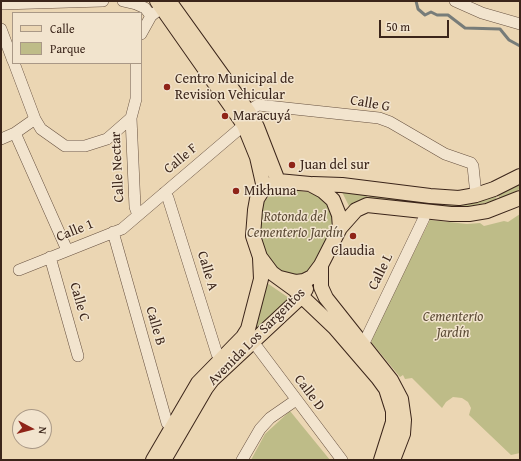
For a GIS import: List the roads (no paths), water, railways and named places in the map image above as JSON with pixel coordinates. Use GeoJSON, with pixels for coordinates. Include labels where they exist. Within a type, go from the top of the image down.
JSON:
{"type":"FeatureCollection","features":[{"type":"Feature","properties":{"kind":"main road"},"geometry":{"type":"LineString","coordinates":[[161,6],[248,111],[257,127],[278,182]]}},
{"type":"Feature","properties":{"kind":"main road"},"geometry":{"type":"LineString","coordinates":[[161,6],[244,126],[257,157],[264,188]]}},
{"type":"Feature","properties":{"kind":"main road"},"geometry":{"type":"LineString","coordinates":[[244,126],[248,111]]}},
{"type":"Feature","properties":{"kind":"main road"},"geometry":{"type":"LineString","coordinates":[[393,460],[403,434],[404,420],[401,399],[392,380],[359,348],[330,324],[280,278],[272,273],[260,257],[253,236],[253,221],[257,199],[264,188],[278,182],[342,185],[430,196],[459,198],[476,195],[508,184],[520,176]]}},
{"type":"Feature","properties":{"kind":"main road"},"geometry":{"type":"LineString","coordinates":[[310,184],[333,200],[339,215],[340,228]]}},
{"type":"Feature","properties":{"kind":"main road"},"geometry":{"type":"LineString","coordinates":[[280,278],[296,282],[304,281],[312,277],[321,266],[340,228],[356,210],[363,206],[381,206],[451,214],[469,214],[487,211],[520,198]]}},
{"type":"Feature","properties":{"kind":"main road","name":"Avenida Los Sargentos"},"geometry":{"type":"LineString","coordinates":[[164,460],[198,384],[220,359],[243,337],[248,329],[261,279],[260,257]]}},
{"type":"Feature","properties":{"kind":"main road"},"geometry":{"type":"LineString","coordinates":[[321,266],[321,287],[326,298],[386,389],[393,411],[390,435],[381,460]]}},
{"type":"Feature","properties":{"kind":"main road","name":"Avenida Los Sargentos"},"geometry":{"type":"LineString","coordinates":[[153,460],[206,388],[301,297],[312,277]]}},
{"type":"Feature","properties":{"kind":"street"},"geometry":{"type":"LineString","coordinates":[[1,4],[103,1]]}},
{"type":"Feature","properties":{"kind":"street"},"geometry":{"type":"LineString","coordinates":[[123,1],[145,8],[161,6]]}},
{"type":"Feature","properties":{"kind":"street"},"geometry":{"type":"LineString","coordinates":[[455,1],[482,12],[520,24]]}},
{"type":"Feature","properties":{"kind":"street"},"geometry":{"type":"LineString","coordinates":[[142,33],[161,6]]}},
{"type":"Feature","properties":{"kind":"street"},"geometry":{"type":"LineString","coordinates":[[1,29],[12,59]]}},
{"type":"Feature","properties":{"kind":"street"},"geometry":{"type":"LineString","coordinates":[[14,64],[35,119],[41,130],[65,146],[85,146],[107,139],[131,118]]}},
{"type":"Feature","properties":{"kind":"street","name":"Calle Nectar"},"geometry":{"type":"LineString","coordinates":[[136,64],[136,99],[131,118],[135,207],[138,215]]}},
{"type":"Feature","properties":{"kind":"street","name":"Calle G"},"geometry":{"type":"LineString","coordinates":[[248,111],[258,105],[379,118],[390,122],[444,154],[471,162],[473,166],[476,195]]}},
{"type":"Feature","properties":{"kind":"street"},"geometry":{"type":"LineString","coordinates":[[1,139],[15,133],[35,119]]}},
{"type":"Feature","properties":{"kind":"street","name":"Calle F"},"geometry":{"type":"LineString","coordinates":[[138,215],[244,126]]}},
{"type":"Feature","properties":{"kind":"street"},"geometry":{"type":"LineString","coordinates":[[15,133],[67,250]]}},
{"type":"Feature","properties":{"kind":"street","name":"Calle A"},"geometry":{"type":"LineString","coordinates":[[164,193],[168,198],[217,354],[220,359]]}},
{"type":"Feature","properties":{"kind":"street","name":"Calle L"},"geometry":{"type":"LineString","coordinates":[[359,348],[424,218],[424,211]]}},
{"type":"Feature","properties":{"kind":"street","name":"Calle 1"},"geometry":{"type":"LineString","coordinates":[[19,270],[122,229],[138,215]]}},
{"type":"Feature","properties":{"kind":"street","name":"Calle B"},"geometry":{"type":"LineString","coordinates":[[113,232],[167,423],[177,429]]}},
{"type":"Feature","properties":{"kind":"street","name":"Calle C"},"geometry":{"type":"LineString","coordinates":[[50,257],[78,356]]}},
{"type":"Feature","properties":{"kind":"street","name":"Calle D"},"geometry":{"type":"LineString","coordinates":[[254,342],[342,460]]}},
{"type":"Feature","properties":{"kind":"street"},"geometry":{"type":"LineString","coordinates":[[242,460],[260,429],[270,418],[296,400]]}},
{"type":"Feature","properties":{"kind":"waterway"},"geometry":{"type":"LineString","coordinates":[[416,1],[418,9],[425,15],[431,12],[437,15],[448,15],[465,28],[500,29],[509,40],[520,46]]}},
{"type":"Feature","properties":{"kind":"place","name":"Centro Municipal de Revision Vehicular"},"geometry":{"type":"Point","coordinates":[167,87]}},
{"type":"Feature","properties":{"kind":"place","name":"Maracuyá"},"geometry":{"type":"Point","coordinates":[225,116]}},
{"type":"Feature","properties":{"kind":"place","name":"Juan del sur"},"geometry":{"type":"Point","coordinates":[292,165]}},
{"type":"Feature","properties":{"kind":"place","name":"Mikhuna"},"geometry":{"type":"Point","coordinates":[236,191]}},
{"type":"Feature","properties":{"kind":"place","name":"Claudia"},"geometry":{"type":"Point","coordinates":[353,236]}},
{"type":"Feature","properties":{"kind":"park label","name":"Rotonda del Cementerio Jardín"},"geometry":{"type":"Point","coordinates":[295,226]}},
{"type":"Feature","properties":{"kind":"park label","name":"Cementerio Jardín"},"geometry":{"type":"Point","coordinates":[453,326]}}]}
